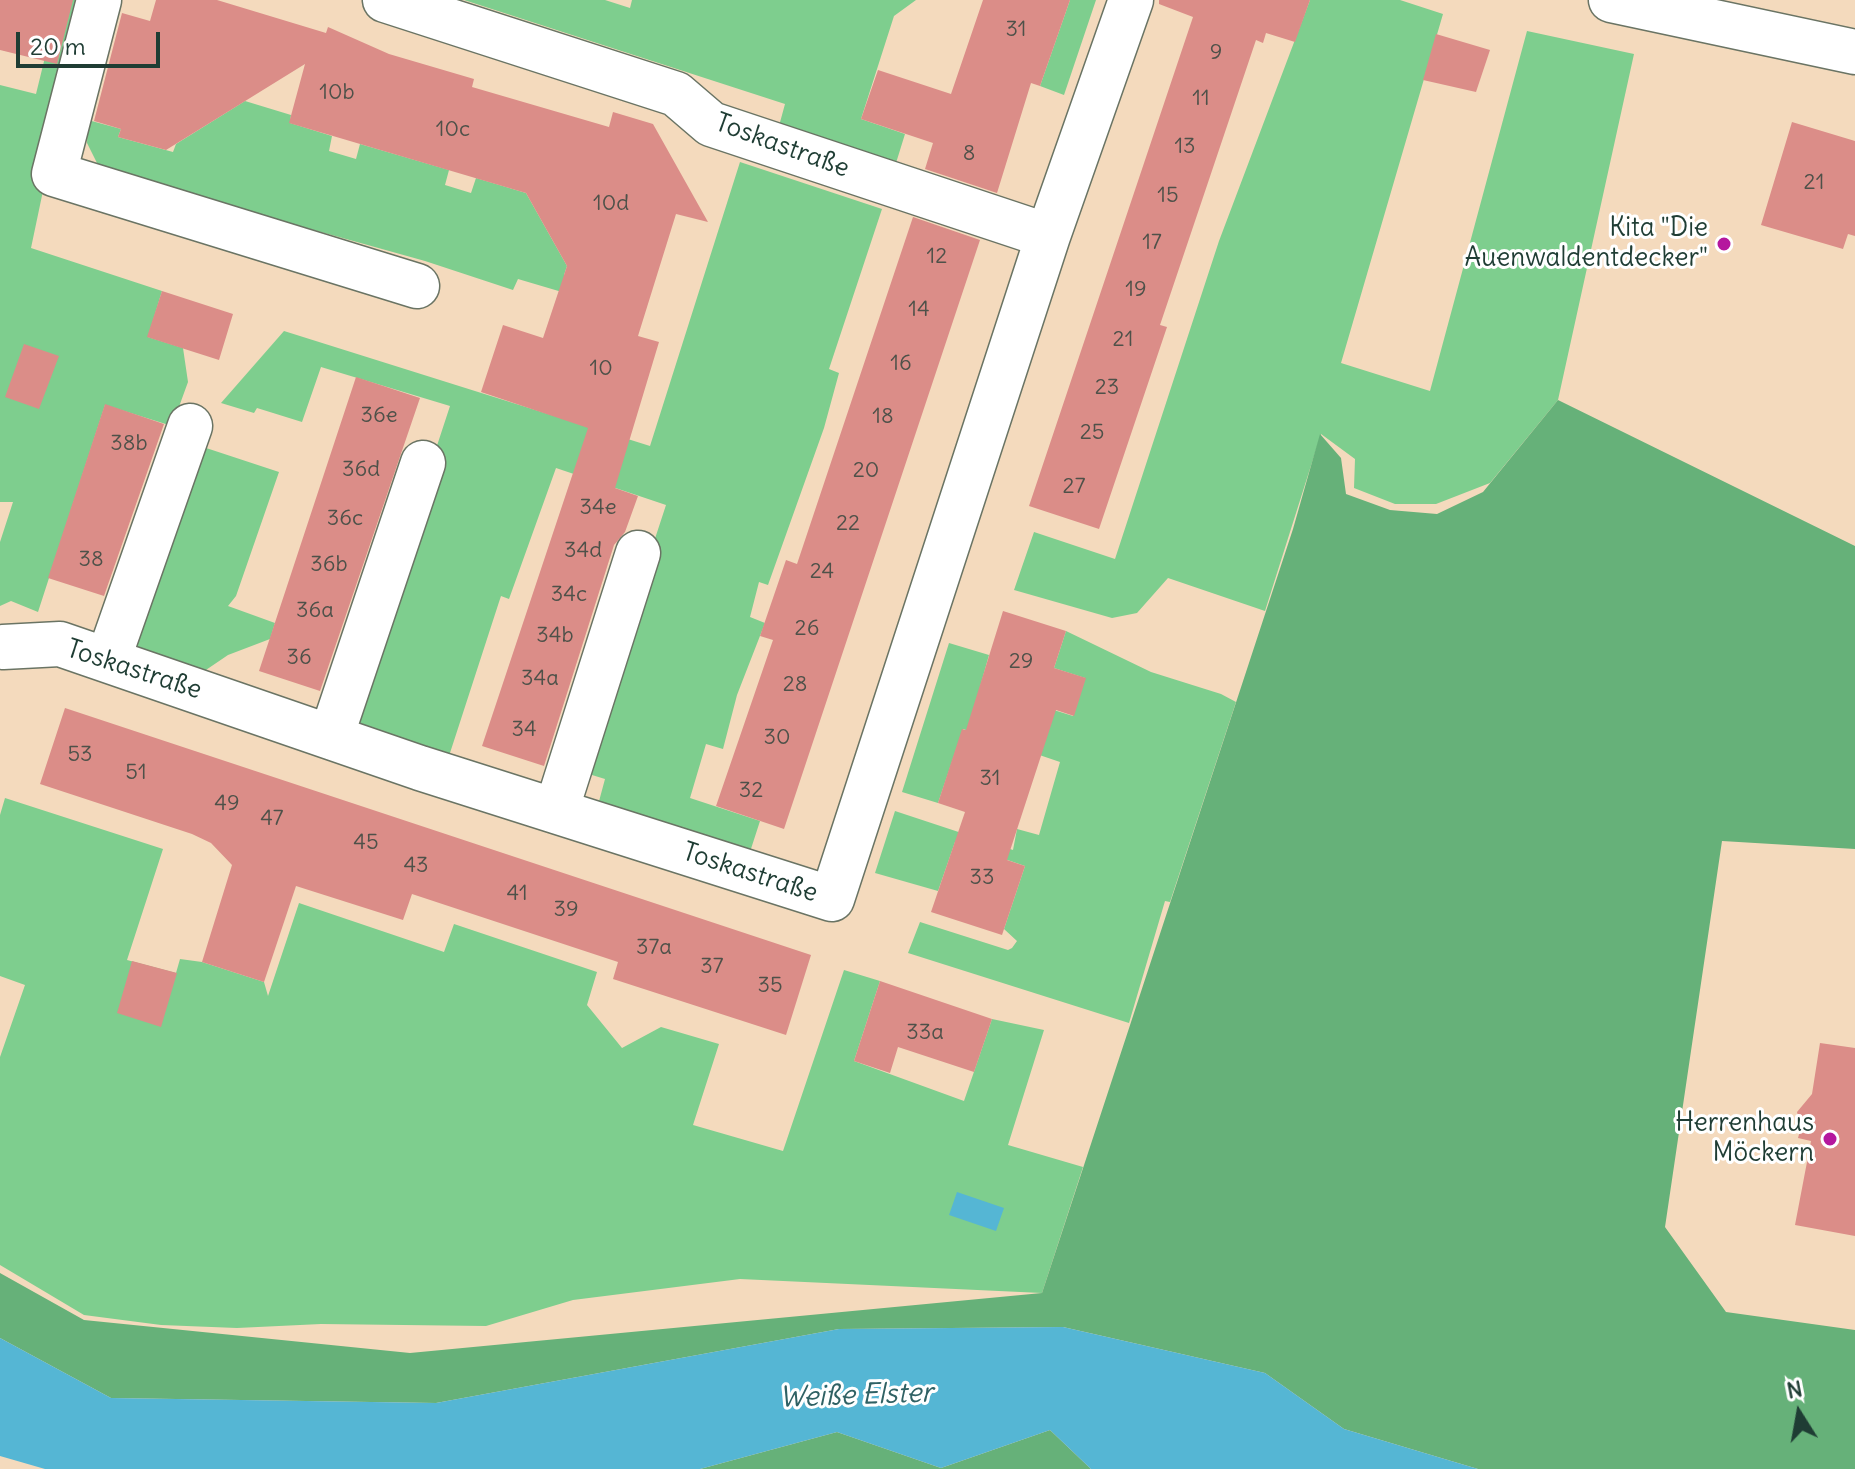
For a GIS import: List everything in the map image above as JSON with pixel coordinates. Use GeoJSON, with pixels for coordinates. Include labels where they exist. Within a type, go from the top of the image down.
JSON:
{"type":"FeatureCollection","features":[{"type":"Feature","properties":{"kind":"street"},"geometry":{"type":"LineString","coordinates":[[99,0],[54,174],[417,286]]}},
{"type":"Feature","properties":{"kind":"street","name":"Toskastraße"},"geometry":{"type":"LineString","coordinates":[[385,0],[676,94],[711,124],[1048,236]]}},
{"type":"Feature","properties":{"kind":"street","name":"Toskastraße"},"geometry":{"type":"LineString","coordinates":[[3,647],[60,644],[331,737],[832,899],[1048,236],[1131,0]]}},
{"type":"Feature","properties":{"kind":"street"},"geometry":{"type":"LineString","coordinates":[[1611,0],[1855,52]]}},
{"type":"Feature","properties":{"kind":"street"},"geometry":{"type":"LineString","coordinates":[[108,660],[190,426]]}},
{"type":"Feature","properties":{"kind":"street"},"geometry":{"type":"LineString","coordinates":[[331,737],[423,463]]}},
{"type":"Feature","properties":{"kind":"street"},"geometry":{"type":"LineString","coordinates":[[556,811],[638,553]]}},
{"type":"Feature","properties":{"kind":"green space"},"geometry":{"type":"Polygon","coordinates":[[[59,0],[83,0],[31,248],[162,291],[148,337],[183,348],[188,382],[172,426],[105,405],[38,612],[11,601],[0,606],[0,542],[13,502],[0,502],[0,85],[36,94],[59,0]]]}},
{"type":"Feature","properties":{"kind":"green space"},"geometry":{"type":"Polygon","coordinates":[[[464,0],[605,0],[630,8],[632,0],[916,0],[894,16],[861,119],[905,134],[896,163],[779,126],[785,104],[464,0]]]}},
{"type":"Feature","properties":{"kind":"green space"},"geometry":{"type":"Polygon","coordinates":[[[1070,0],[1096,0],[1064,95],[1040,86],[1070,0]]]}},
{"type":"Feature","properties":{"kind":"green space"},"geometry":{"type":"Polygon","coordinates":[[[1310,0],[1400,0],[1443,14],[1341,363],[1430,391],[1527,31],[1634,54],[1558,400],[1490,483],[1436,504],[1395,504],[1354,488],[1355,459],[1321,434],[1265,611],[1168,578],[1137,613],[1112,618],[1014,590],[1034,532],[1115,559],[1219,241],[1310,0]]]}},
{"type":"Feature","properties":{"kind":"green space"},"geometry":{"type":"Polygon","coordinates":[[[245,101],[291,115],[290,123],[332,136],[329,151],[356,159],[360,144],[449,170],[445,185],[471,193],[476,178],[526,193],[567,266],[564,275],[643,316],[518,279],[513,290],[425,261],[113,174],[97,163],[87,143],[88,120],[121,129],[118,137],[173,152],[176,144],[245,101]]]}},
{"type":"Feature","properties":{"kind":"green space"},"geometry":{"type":"Polygon","coordinates":[[[740,162],[882,209],[829,369],[839,373],[824,428],[768,585],[759,582],[750,617],[765,623],[737,695],[723,749],[706,744],[690,798],[760,821],[749,855],[598,805],[605,779],[579,771],[666,505],[556,468],[509,599],[501,596],[449,756],[346,723],[450,406],[321,367],[302,422],[257,408],[254,413],[221,403],[284,331],[650,446],[740,162]]]}},
{"type":"Feature","properties":{"kind":"green space"},"geometry":{"type":"Polygon","coordinates":[[[1558,400],[1855,546],[1855,849],[1722,841],[1665,1227],[1726,1312],[1855,1330],[1855,1469],[1478,1469],[1344,1429],[1265,1373],[1063,1327],[839,1329],[436,1403],[111,1398],[0,1338],[0,1273],[84,1320],[410,1353],[1042,1293],[1293,529],[1320,434],[1341,458],[1346,494],[1390,510],[1437,514],[1483,492],[1558,400]]]}},
{"type":"Feature","properties":{"kind":"green space"},"geometry":{"type":"Polygon","coordinates":[[[194,444],[279,472],[236,596],[228,606],[275,623],[270,639],[228,655],[200,674],[124,649],[194,444]]]}},
{"type":"Feature","properties":{"kind":"green space"},"geometry":{"type":"Polygon","coordinates":[[[1066,631],[1151,672],[1221,694],[1236,702],[1170,902],[1165,901],[1129,1023],[908,953],[920,922],[1008,950],[1012,948],[1017,941],[1004,929],[1025,866],[955,842],[938,891],[875,873],[895,811],[1013,850],[1017,829],[1039,835],[1060,762],[963,729],[938,803],[902,792],[949,643],[989,655],[980,687],[1073,716],[1085,678],[1054,668],[1066,631]]]}},
{"type":"Feature","properties":{"kind":"green space"},"geometry":{"type":"Polygon","coordinates":[[[5,798],[163,849],[127,960],[176,973],[180,959],[202,962],[264,982],[268,996],[299,903],[444,952],[454,924],[597,972],[587,1005],[622,1048],[661,1027],[719,1044],[693,1125],[783,1151],[844,970],[880,981],[854,1061],[964,1101],[992,1019],[1044,1030],[1008,1145],[1083,1167],[1042,1293],[740,1279],[573,1300],[486,1326],[321,1324],[237,1328],[161,1325],[84,1315],[0,1265],[0,1057],[25,985],[0,976],[0,815],[5,798]]]}},
{"type":"Feature","properties":{"kind":"green space"},"geometry":{"type":"Polygon","coordinates":[[[1050,1430],[1091,1469],[700,1469],[837,1432],[941,1468],[1050,1430]]]}},
{"type":"Feature","properties":{"kind":"water"},"geometry":{"type":"Polygon","coordinates":[[[957,1192],[1004,1208],[996,1231],[949,1215],[957,1192]]]}},
{"type":"Feature","properties":{"kind":"water","name":"Weiße Elster"},"geometry":{"type":"Polygon","coordinates":[[[1063,1327],[1265,1373],[1344,1429],[1478,1469],[1091,1469],[1050,1430],[941,1468],[837,1432],[700,1469],[45,1469],[0,1456],[0,1338],[111,1398],[436,1403],[839,1329],[1063,1327]]]}},
{"type":"Feature","properties":{"kind":"building"},"geometry":{"type":"Polygon","coordinates":[[[0,0],[73,0],[57,64],[0,50],[0,0]]]}},
{"type":"Feature","properties":{"kind":"building"},"geometry":{"type":"Polygon","coordinates":[[[156,0],[217,0],[326,33],[328,27],[389,54],[474,79],[472,87],[609,127],[613,112],[653,124],[708,222],[676,214],[638,336],[659,342],[615,488],[638,496],[625,532],[614,545],[544,766],[482,746],[588,428],[481,392],[503,325],[543,338],[567,266],[526,193],[289,123],[305,64],[166,150],[118,137],[121,129],[94,121],[122,13],[150,21],[156,0]]]}},
{"type":"Feature","properties":{"kind":"building"},"geometry":{"type":"Polygon","coordinates":[[[983,0],[1070,0],[1040,86],[1031,83],[997,193],[925,169],[933,143],[861,119],[878,70],[951,94],[983,0]]]}},
{"type":"Feature","properties":{"kind":"building"},"geometry":{"type":"Polygon","coordinates":[[[1159,0],[1310,0],[1295,42],[1266,33],[1263,43],[1256,40],[1160,325],[1167,327],[1099,529],[1029,506],[1193,17],[1159,4],[1159,0]]]}},
{"type":"Feature","properties":{"kind":"building"},"geometry":{"type":"Polygon","coordinates":[[[1436,34],[1490,50],[1476,92],[1423,80],[1436,34]]]}},
{"type":"Feature","properties":{"kind":"building"},"geometry":{"type":"Polygon","coordinates":[[[1792,122],[1855,141],[1855,236],[1848,234],[1843,249],[1761,225],[1792,122]]]}},
{"type":"Feature","properties":{"kind":"building"},"geometry":{"type":"Polygon","coordinates":[[[913,217],[980,240],[784,829],[716,806],[773,640],[760,636],[786,560],[797,564],[913,217]]]}},
{"type":"Feature","properties":{"kind":"building"},"geometry":{"type":"Polygon","coordinates":[[[162,291],[233,314],[219,360],[147,337],[162,291]]]}},
{"type":"Feature","properties":{"kind":"building"},"geometry":{"type":"Polygon","coordinates":[[[24,344],[59,356],[39,409],[5,397],[24,344]]]}},
{"type":"Feature","properties":{"kind":"building"},"geometry":{"type":"Polygon","coordinates":[[[356,377],[420,398],[320,691],[259,671],[356,377]]]}},
{"type":"Feature","properties":{"kind":"building"},"geometry":{"type":"Polygon","coordinates":[[[105,404],[164,424],[104,596],[48,578],[105,404]]]}},
{"type":"Feature","properties":{"kind":"building"},"geometry":{"type":"Polygon","coordinates":[[[1003,611],[1066,631],[1054,668],[1086,678],[1074,716],[1056,710],[1007,860],[1025,866],[1002,935],[931,912],[965,812],[938,803],[962,729],[966,730],[1003,611]]]}},
{"type":"Feature","properties":{"kind":"building"},"geometry":{"type":"Polygon","coordinates":[[[65,708],[811,955],[786,1035],[613,979],[618,962],[412,894],[403,920],[296,886],[264,982],[202,962],[232,865],[211,843],[192,834],[40,784],[65,708]]]}},
{"type":"Feature","properties":{"kind":"building"},"geometry":{"type":"Polygon","coordinates":[[[132,961],[177,973],[161,1027],[117,1013],[132,961]]]}},
{"type":"Feature","properties":{"kind":"building"},"geometry":{"type":"Polygon","coordinates":[[[880,981],[992,1019],[974,1072],[898,1047],[890,1073],[854,1061],[880,981]]]}},
{"type":"Feature","properties":{"kind":"building","name":"Herrenhaus Möckern"},"geometry":{"type":"Polygon","coordinates":[[[1820,1043],[1855,1048],[1855,1236],[1795,1225],[1811,1141],[1798,1138],[1801,1127],[1797,1112],[1812,1094],[1820,1043]]]}},
{"type":"Feature","properties":{"kind":"place","name":"Kita \"Die Auenwaldentdecker\""},"geometry":{"type":"Point","coordinates":[1724,244]}},
{"type":"Feature","properties":{"kind":"place","name":"Herrenhaus Möckern"},"geometry":{"type":"Point","coordinates":[1830,1139]}}]}
